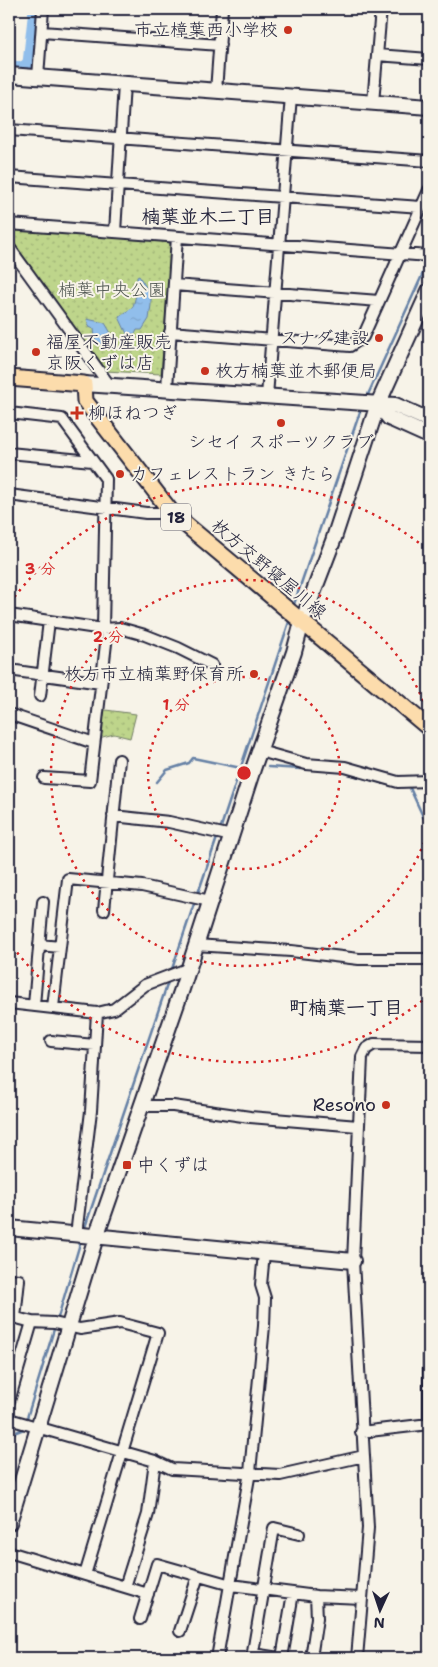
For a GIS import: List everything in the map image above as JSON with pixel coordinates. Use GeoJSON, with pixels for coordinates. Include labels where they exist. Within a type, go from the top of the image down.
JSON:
{"type":"FeatureCollection","features":[{"type":"Feature","properties":{"kind":"main road"},"geometry":{"type":"LineString","coordinates":[[9,378],[84,384]]}},
{"type":"Feature","properties":{"kind":"main road","name":"枚方交野寝屋川線"},"geometry":{"type":"LineString","coordinates":[[84,384],[85,401],[172,513],[429,728]]}},
{"type":"Feature","properties":{"kind":"street"},"geometry":{"type":"LineString","coordinates":[[38,78],[44,9]]}},
{"type":"Feature","properties":{"kind":"street"},"geometry":{"type":"LineString","coordinates":[[216,91],[222,9]]}},
{"type":"Feature","properties":{"kind":"street"},"geometry":{"type":"LineString","coordinates":[[373,102],[381,9]]}},
{"type":"Feature","properties":{"kind":"street"},"geometry":{"type":"LineString","coordinates":[[42,32],[220,45]]}},
{"type":"Feature","properties":{"kind":"street"},"geometry":{"type":"LineString","coordinates":[[377,55],[429,59]]}},
{"type":"Feature","properties":{"kind":"street"},"geometry":{"type":"LineString","coordinates":[[9,75],[429,107]]}},
{"type":"Feature","properties":{"kind":"street"},"geometry":{"type":"LineString","coordinates":[[115,232],[124,84]]}},
{"type":"Feature","properties":{"kind":"street"},"geometry":{"type":"LineString","coordinates":[[267,396],[291,96]]}},
{"type":"Feature","properties":{"kind":"street"},"geometry":{"type":"LineString","coordinates":[[9,130],[429,161]]}},
{"type":"Feature","properties":{"kind":"street"},"geometry":{"type":"LineString","coordinates":[[9,177],[421,207]]}},
{"type":"Feature","properties":{"kind":"street"},"geometry":{"type":"LineString","coordinates":[[170,332],[350,346],[363,337],[429,190]]}},
{"type":"Feature","properties":{"kind":"street"},"geometry":{"type":"LineString","coordinates":[[9,224],[429,256]]}},
{"type":"Feature","properties":{"kind":"street"},"geometry":{"type":"LineString","coordinates":[[167,388],[177,237]]}},
{"type":"Feature","properties":{"kind":"street"},"geometry":{"type":"LineString","coordinates":[[9,247],[110,386]]}},
{"type":"Feature","properties":{"kind":"street"},"geometry":{"type":"LineString","coordinates":[[174,285],[379,301]]}},
{"type":"Feature","properties":{"kind":"street"},"geometry":{"type":"LineString","coordinates":[[9,1523],[96,1237],[294,652],[302,622],[333,541],[378,404],[429,291]]}},
{"type":"Feature","properties":{"kind":"street"},"geometry":{"type":"LineString","coordinates":[[84,384],[167,388],[395,405],[429,420]]}},
{"type":"Feature","properties":{"kind":"street"},"geometry":{"type":"LineString","coordinates":[[378,404],[388,418],[429,436]]}},
{"type":"Feature","properties":{"kind":"street"},"geometry":{"type":"LineString","coordinates":[[9,412],[62,419],[106,480],[104,629],[107,635],[90,780],[44,778]]}},
{"type":"Feature","properties":{"kind":"street"},"geometry":{"type":"LineString","coordinates":[[9,453],[92,461]]}},
{"type":"Feature","properties":{"kind":"street"},"geometry":{"type":"LineString","coordinates":[[9,495],[146,513],[172,513]]}},
{"type":"Feature","properties":{"kind":"street"},"geometry":{"type":"LineString","coordinates":[[9,615],[104,629],[120,628],[145,635],[212,664]]}},
{"type":"Feature","properties":{"kind":"street"},"geometry":{"type":"LineString","coordinates":[[40,696],[49,621]]}},
{"type":"Feature","properties":{"kind":"street"},"geometry":{"type":"LineString","coordinates":[[9,670],[101,683]]}},
{"type":"Feature","properties":{"kind":"street"},"geometry":{"type":"LineString","coordinates":[[9,714],[94,743]]}},
{"type":"Feature","properties":{"kind":"street"},"geometry":{"type":"LineString","coordinates":[[260,751],[306,764],[345,767],[398,782],[429,781]]}},
{"type":"Feature","properties":{"kind":"street"},"geometry":{"type":"LineString","coordinates":[[104,910],[119,760]]}},
{"type":"Feature","properties":{"kind":"street"},"geometry":{"type":"LineString","coordinates":[[113,816],[168,822],[232,836]]}},
{"type":"Feature","properties":{"kind":"street"},"geometry":{"type":"LineString","coordinates":[[53,1007],[68,880],[142,886],[210,901]]}},
{"type":"Feature","properties":{"kind":"street"},"geometry":{"type":"LineString","coordinates":[[34,1005],[43,902]]}},
{"type":"Feature","properties":{"kind":"street"},"geometry":{"type":"LineString","coordinates":[[39,945],[60,947]]}},
{"type":"Feature","properties":{"kind":"street"},"geometry":{"type":"LineString","coordinates":[[195,945],[290,950],[359,959],[429,959]]}},
{"type":"Feature","properties":{"kind":"street"},"geometry":{"type":"LineString","coordinates":[[9,1003],[97,1014],[114,1009],[145,985],[187,969]]}},
{"type":"Feature","properties":{"kind":"street"},"geometry":{"type":"LineString","coordinates":[[76,1235],[91,1111],[97,1014]]}},
{"type":"Feature","properties":{"kind":"street"},"geometry":{"type":"LineString","coordinates":[[51,1041],[95,1045]]}},
{"type":"Feature","properties":{"kind":"street"},"geometry":{"type":"LineString","coordinates":[[356,1658],[368,1528],[361,1432],[353,1261],[362,1057],[366,1049],[374,1044],[429,1045]]}},
{"type":"Feature","properties":{"kind":"street"},"geometry":{"type":"LineString","coordinates":[[141,1106],[173,1106],[250,1117],[358,1126]]}},
{"type":"Feature","properties":{"kind":"street"},"geometry":{"type":"LineString","coordinates":[[9,1228],[353,1261]]}},
{"type":"Feature","properties":{"kind":"street"},"geometry":{"type":"LineString","coordinates":[[217,1658],[250,1472],[264,1326],[265,1298],[261,1285],[264,1253]]}},
{"type":"Feature","properties":{"kind":"street"},"geometry":{"type":"LineString","coordinates":[[9,1279],[19,1280],[12,1317],[80,1329],[120,1324],[158,1333],[85,1575]]}},
{"type":"Feature","properties":{"kind":"street"},"geometry":{"type":"LineString","coordinates":[[9,1401],[32,1322]]}},
{"type":"Feature","properties":{"kind":"street"},"geometry":{"type":"LineString","coordinates":[[361,1432],[429,1424],[429,1340]]}},
{"type":"Feature","properties":{"kind":"street"},"geometry":{"type":"LineString","coordinates":[[9,1419],[123,1452],[172,1469],[280,1475],[364,1456]]}},
{"type":"Feature","properties":{"kind":"street"},"geometry":{"type":"LineString","coordinates":[[125,1587],[148,1514],[155,1462]]}},
{"type":"Feature","properties":{"kind":"street"},"geometry":{"type":"LineString","coordinates":[[292,1593],[280,1658],[252,1656],[274,1528],[293,1535]]}},
{"type":"Feature","properties":{"kind":"street"},"geometry":{"type":"LineString","coordinates":[[9,1552],[148,1594]]}},
{"type":"Feature","properties":{"kind":"street"},"geometry":{"type":"LineString","coordinates":[[140,1619],[157,1564],[231,1585],[316,1596],[362,1598]]}},
{"type":"Feature","properties":{"kind":"street"},"geometry":{"type":"LineString","coordinates":[[180,1632],[198,1576]]}},
{"type":"Feature","properties":{"kind":"street"},"geometry":{"type":"LineString","coordinates":[[311,1658],[318,1618],[316,1596]]}},
{"type":"Feature","properties":{"kind":"green space","name":"楠葉中央公園"},"geometry":{"type":"Polygon","coordinates":[[[9,228],[167,240],[171,246],[161,374],[105,371],[9,244],[9,228]]]}},
{"type":"Feature","properties":{"kind":"green space"},"geometry":{"type":"Polygon","coordinates":[[[98,709],[136,714],[130,738],[114,734],[95,739],[98,709]]]}},
{"type":"Feature","properties":{"kind":"water"},"geometry":{"type":"Polygon","coordinates":[[[139,276],[151,295],[149,319],[142,330],[137,330],[135,334],[127,334],[119,317],[133,307],[137,291],[137,277],[139,276]]]}},
{"type":"Feature","properties":{"kind":"water"},"geometry":{"type":"Polygon","coordinates":[[[87,319],[105,323],[118,345],[96,344],[94,329],[89,327],[87,319]]]}},
{"type":"Feature","properties":{"kind":"waterway"},"geometry":{"type":"LineString","coordinates":[[9,68],[24,69],[30,63],[36,9]]}},
{"type":"Feature","properties":{"kind":"waterway"},"geometry":{"type":"LineString","coordinates":[[366,399],[429,260]]}},
{"type":"Feature","properties":{"kind":"waterway"},"geometry":{"type":"LineString","coordinates":[[293,607],[362,406]]}},
{"type":"Feature","properties":{"kind":"waterway"},"geometry":{"type":"LineString","coordinates":[[220,830],[290,619]]}},
{"type":"Feature","properties":{"kind":"waterway"},"geometry":{"type":"LineString","coordinates":[[157,782],[167,770],[189,763],[193,758],[241,768]]}},
{"type":"Feature","properties":{"kind":"waterway"},"geometry":{"type":"LineString","coordinates":[[268,767],[301,769]]}},
{"type":"Feature","properties":{"kind":"waterway"},"geometry":{"type":"LineString","coordinates":[[310,769],[337,771]]}},
{"type":"Feature","properties":{"kind":"waterway"},"geometry":{"type":"LineString","coordinates":[[349,774],[397,787],[409,786],[426,823],[429,822]]}},
{"type":"Feature","properties":{"kind":"waterway"},"geometry":{"type":"LineString","coordinates":[[197,896],[218,835]]}},
{"type":"Feature","properties":{"kind":"waterway"},"geometry":{"type":"LineString","coordinates":[[171,972],[195,901]]}},
{"type":"Feature","properties":{"kind":"waterway"},"geometry":{"type":"LineString","coordinates":[[84,1230],[169,979]]}},
{"type":"Feature","properties":{"kind":"waterway"},"geometry":{"type":"LineString","coordinates":[[57,1321],[81,1240]]}},
{"type":"Feature","properties":{"kind":"waterway"},"geometry":{"type":"LineString","coordinates":[[26,1421],[55,1326]]}},
{"type":"Feature","properties":{"kind":"waterway"},"geometry":{"type":"LineString","coordinates":[[9,1440],[11,1434],[24,1429],[24,1426]]}},
{"type":"Feature","properties":{"kind":"railway"},"geometry":{"type":"LineString","coordinates":[[426,1658],[429,1647]]}},
{"type":"Feature","properties":{"kind":"place","name":"市立樟葉西小学校"},"geometry":{"type":"Point","coordinates":[288,30]}},
{"type":"Feature","properties":{"kind":"place","name":"スナダ建設"},"geometry":{"type":"Point","coordinates":[379,338]}},
{"type":"Feature","properties":{"kind":"place","name":"福屋不動産販売 京阪くずは店"},"geometry":{"type":"Point","coordinates":[36,352]}},
{"type":"Feature","properties":{"kind":"place","name":"枚方楠葉並木郵便局"},"geometry":{"type":"Point","coordinates":[205,371]}},
{"type":"Feature","properties":{"kind":"place","name":"柳ほねつぎ"},"geometry":{"type":"Point","coordinates":[77,413]}},
{"type":"Feature","properties":{"kind":"place","name":"シセイ スポーツクラブ"},"geometry":{"type":"Point","coordinates":[281,423]}},
{"type":"Feature","properties":{"kind":"place","name":"カフェレストラン きたら"},"geometry":{"type":"Point","coordinates":[120,474]}},
{"type":"Feature","properties":{"kind":"place","name":"枚方市立楠葉野保育所"},"geometry":{"type":"Point","coordinates":[254,674]}},
{"type":"Feature","properties":{"kind":"place","name":"Resono"},"geometry":{"type":"Point","coordinates":[386,1105]}},
{"type":"Feature","properties":{"kind":"place","name":"中くずは"},"geometry":{"type":"Point","coordinates":[127,1165]}},
{"type":"Feature","properties":{"kind":"district","name":"楠葉並木二丁目"},"geometry":{"type":"Point","coordinates":[208,216]}},
{"type":"Feature","properties":{"kind":"district","name":"町楠葉一丁目"},"geometry":{"type":"Point","coordinates":[346,1007]}}]}
